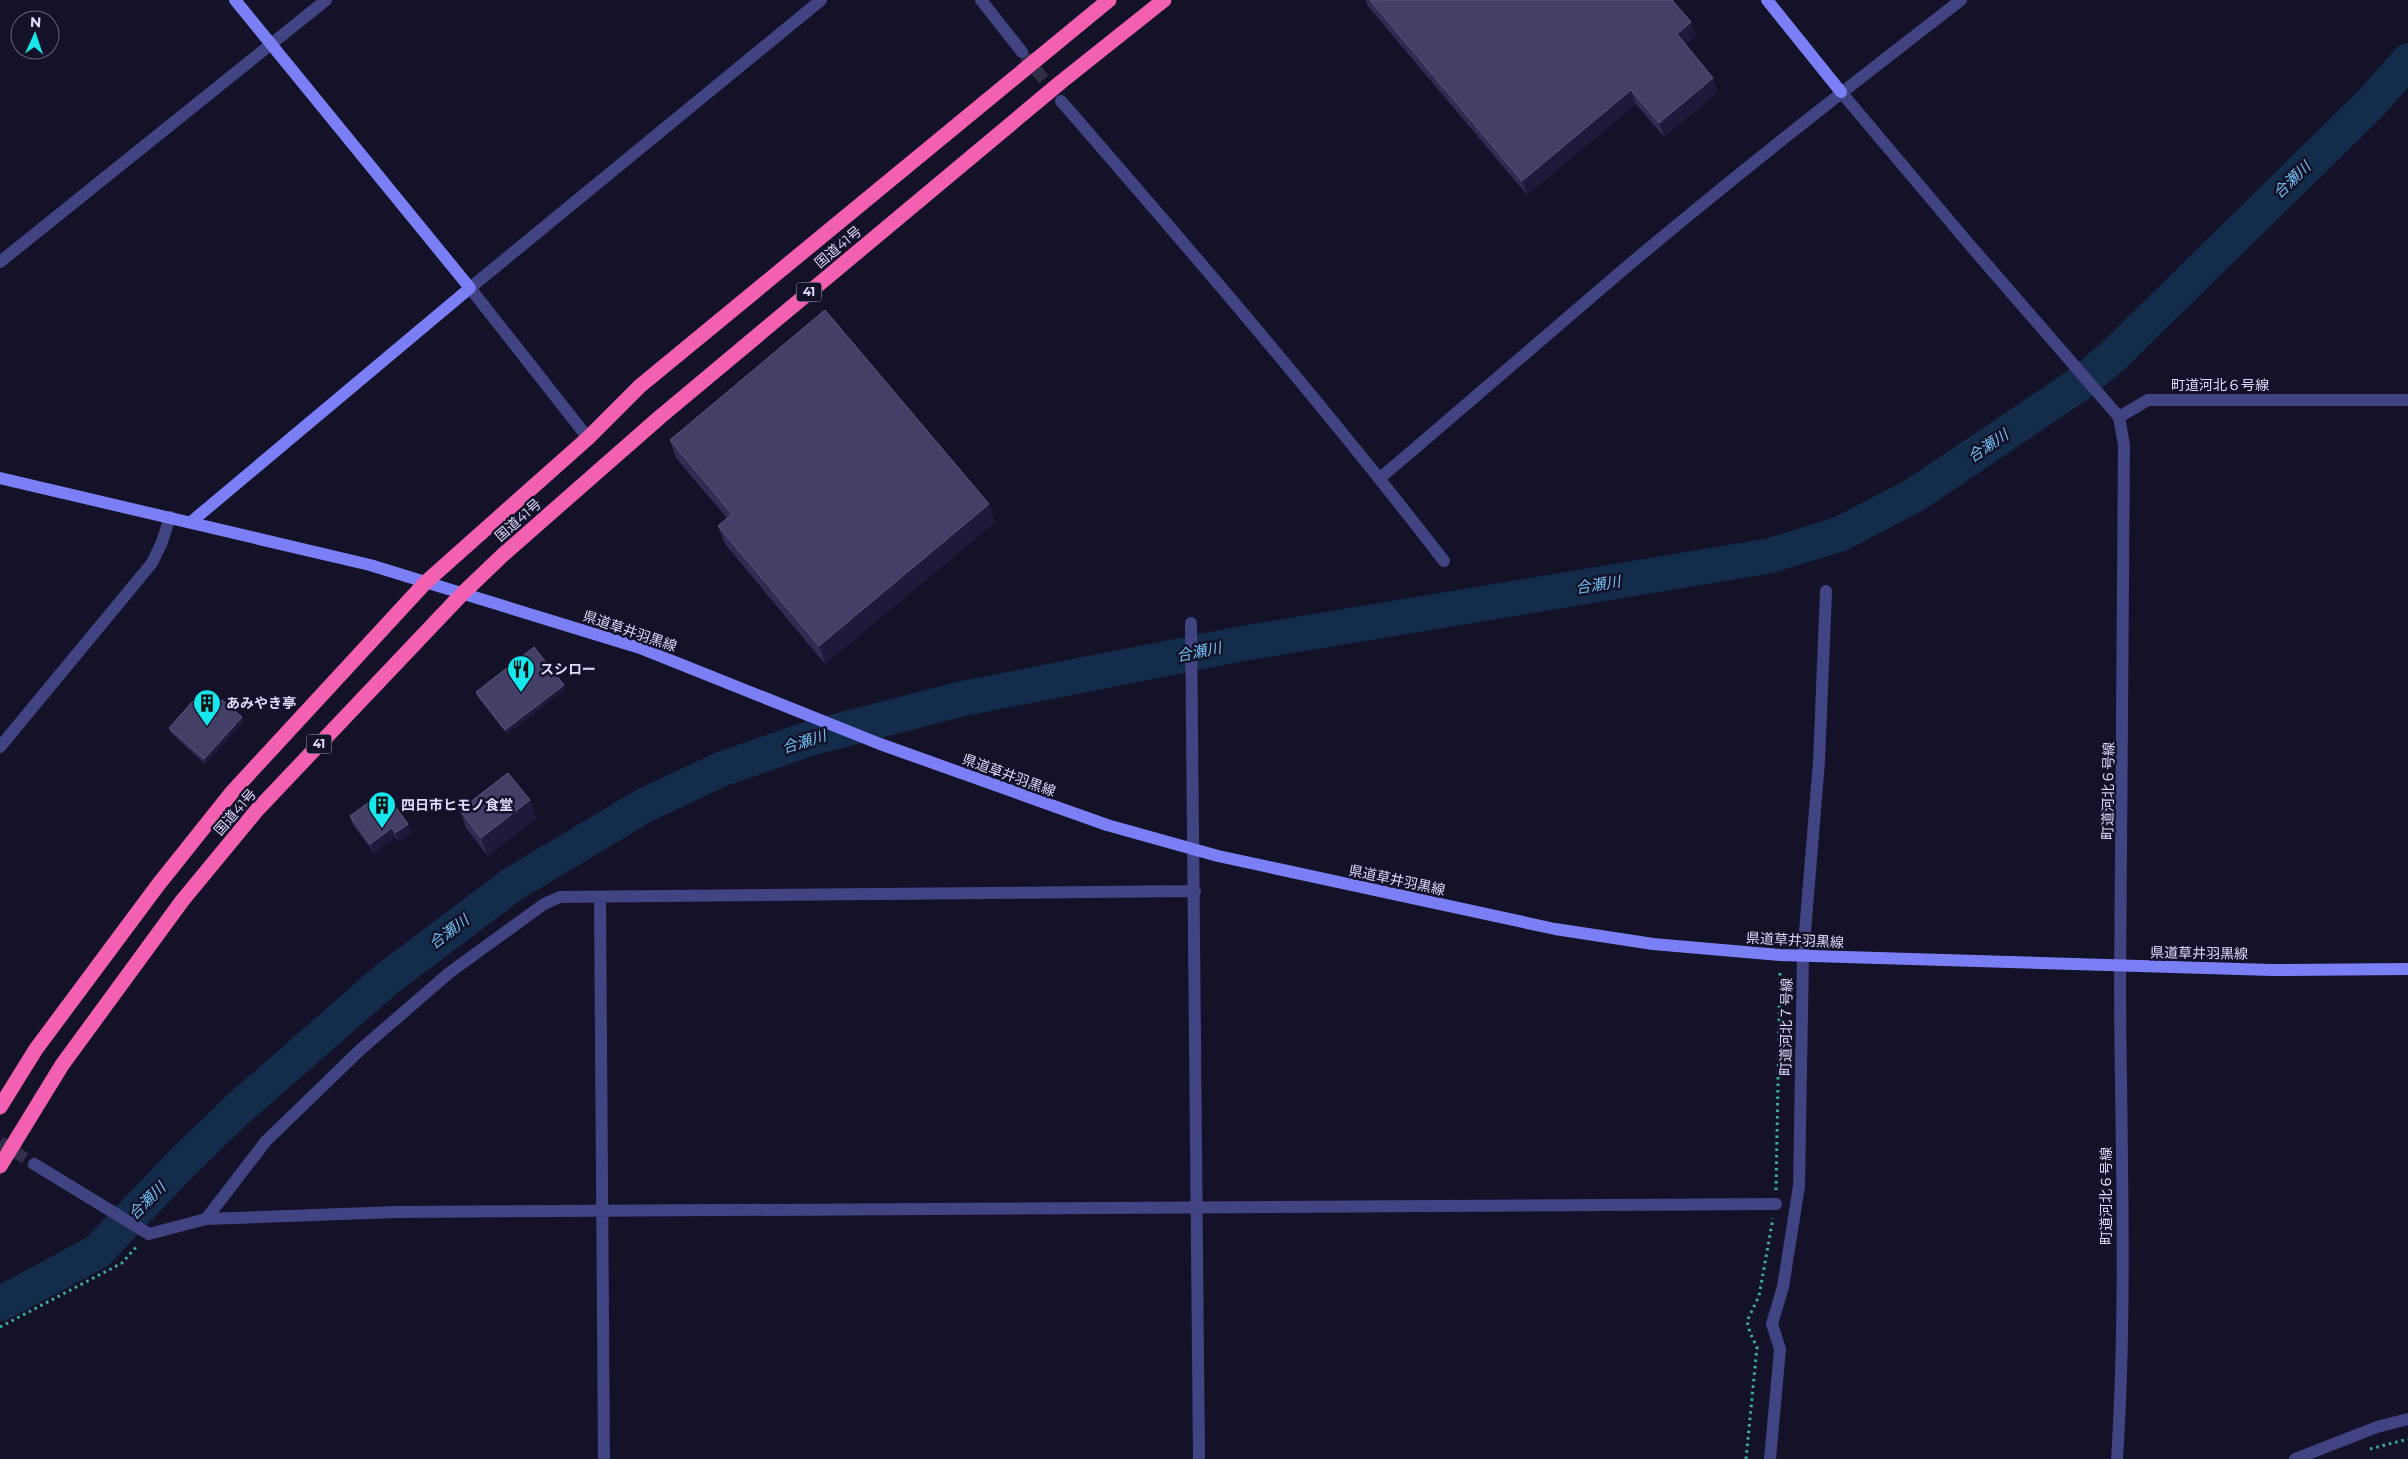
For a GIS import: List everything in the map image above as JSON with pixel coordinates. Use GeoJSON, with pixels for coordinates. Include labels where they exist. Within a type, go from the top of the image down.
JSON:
{"type":"FeatureCollection","features":[{"type":"Feature","properties":{"kind":"highway","name":"国道41号"},"geometry":{"type":"LineString","coordinates":[[0,1107],[36,1049],[158,885],[233,791],[426,582],[588,438],[640,386],[816,240],[1018,78],[1109,0]]}},
{"type":"Feature","properties":{"kind":"highway","name":"国道41号"},"geometry":{"type":"LineString","coordinates":[[0,1166],[62,1065],[182,901],[257,810],[463,593],[660,417],[1053,88],[1164,0]]}},
{"type":"Feature","properties":{"kind":"main road"},"geometry":{"type":"LineString","coordinates":[[191,522],[470,288],[235,0]]}},
{"type":"Feature","properties":{"kind":"main road"},"geometry":{"type":"LineString","coordinates":[[1767,0],[1841,92]]}},
{"type":"Feature","properties":{"kind":"main road","name":"県道草井羽黒線"},"geometry":{"type":"LineString","coordinates":[[0,478],[370,566],[640,648],[880,744],[1098,822],[1194,850],[1555,928],[1653,944],[1780,955],[2272,970],[2408,969]]}},
{"type":"Feature","properties":{"kind":"street"},"geometry":{"type":"LineString","coordinates":[[0,262],[326,0]]}},
{"type":"Feature","properties":{"kind":"street"},"geometry":{"type":"LineString","coordinates":[[588,438],[470,288],[821,0]]}},
{"type":"Feature","properties":{"kind":"street"},"geometry":{"type":"LineString","coordinates":[[981,0],[1022,52]]}},
{"type":"Feature","properties":{"kind":"street"},"geometry":{"type":"LineString","coordinates":[[1380,478],[1611,281],[1841,92],[1961,0]]}},
{"type":"Feature","properties":{"kind":"street"},"geometry":{"type":"LineString","coordinates":[[1841,92],[1969,244],[2119,417]]}},
{"type":"Feature","properties":{"kind":"street"},"geometry":{"type":"LineString","coordinates":[[1062,101],[1172,229],[1380,478],[1444,561]]}},
{"type":"Feature","properties":{"kind":"street","name":"町道河北６号線"},"geometry":{"type":"LineString","coordinates":[[2117,1459],[2121,1376],[2120,966],[2124,464],[2124,445],[2119,417],[2148,400],[2408,400]]}},
{"type":"Feature","properties":{"kind":"street"},"geometry":{"type":"LineString","coordinates":[[0,747],[152,563],[170,518]]}},
{"type":"Feature","properties":{"kind":"street","name":"町道河北７号線"},"geometry":{"type":"LineString","coordinates":[[1770,1459],[1780,1349],[1772,1328],[1783,1287],[1798,1195],[1803,956],[1819,762],[1826,591]]}},
{"type":"Feature","properties":{"kind":"street"},"geometry":{"type":"LineString","coordinates":[[1191,623],[1199,1459]]}},
{"type":"Feature","properties":{"kind":"street"},"geometry":{"type":"LineString","coordinates":[[206,1219],[266,1141],[360,1050],[449,973],[544,904],[560,897],[1195,891]]}},
{"type":"Feature","properties":{"kind":"street"},"geometry":{"type":"LineString","coordinates":[[600,897],[604,1459]]}},
{"type":"Feature","properties":{"kind":"street"},"geometry":{"type":"LineString","coordinates":[[34,1164],[144,1232],[206,1219],[396,1212],[1197,1209],[1776,1204]]}},
{"type":"Feature","properties":{"kind":"street"},"geometry":{"type":"LineString","coordinates":[[2295,1459],[2376,1426],[2408,1419]]}},
{"type":"Feature","properties":{"kind":"path"},"geometry":{"type":"LineString","coordinates":[[1776,1204],[1780,955]]}},
{"type":"Feature","properties":{"kind":"path"},"geometry":{"type":"LineString","coordinates":[[0,1327],[122,1263],[144,1232]]}},
{"type":"Feature","properties":{"kind":"path"},"geometry":{"type":"LineString","coordinates":[[2366,1450],[2408,1439]]}},
{"type":"Feature","properties":{"kind":"building"},"geometry":{"type":"Polygon","coordinates":[[[1370,0],[1672,0],[1691,22],[1677,34],[1713,78],[1659,123],[1631,90],[1522,181],[1370,0]]]}},
{"type":"Feature","properties":{"kind":"building"},"geometry":{"type":"Polygon","coordinates":[[[825,310],[989,504],[819,646],[718,526],[732,514],[670,440],[825,310]]]}},
{"type":"Feature","properties":{"kind":"building","name":"スシロー"},"geometry":{"type":"Polygon","coordinates":[[[534,647],[564,685],[505,730],[476,692],[534,647]]]}},
{"type":"Feature","properties":{"kind":"building","name":"あみやき亭"},"geometry":{"type":"Polygon","coordinates":[[[202,691],[217,705],[222,700],[242,717],[204,759],[169,728],[202,691]]]}},
{"type":"Feature","properties":{"kind":"building"},"geometry":{"type":"Polygon","coordinates":[[[508,773],[530,800],[481,838],[460,810],[508,773]]]}},
{"type":"Feature","properties":{"kind":"building","name":"四日市ヒモノ食堂"},"geometry":{"type":"Polygon","coordinates":[[[384,791],[408,824],[395,833],[392,828],[370,844],[350,816],[384,791]]]}},
{"type":"Feature","properties":{"kind":"waterway","name":"合瀬川"},"geometry":{"type":"LineString","coordinates":[[0,1304],[97,1252],[183,1162],[239,1108],[388,978],[513,884],[645,805],[722,769],[811,738],[961,699],[1240,644],[1769,556],[1840,534],[1913,496],[2078,385],[2112,357],[2370,104],[2408,61]]}},
{"type":"Feature","properties":{"kind":"tunnel"},"geometry":{"type":"LineString","coordinates":[[1025,56],[1058,97]]}},
{"type":"Feature","properties":{"kind":"tunnel"},"geometry":{"type":"LineString","coordinates":[[0,1142],[34,1164]]}},
{"type":"Feature","properties":{"kind":"place","name":"スシロー"},"geometry":{"type":"Point","coordinates":[521,693]}},
{"type":"Feature","properties":{"kind":"place","name":"あみやき亭"},"geometry":{"type":"Point","coordinates":[207,727]}},
{"type":"Feature","properties":{"kind":"place","name":"四日市ヒモノ食堂"},"geometry":{"type":"Point","coordinates":[382,829]}}]}
